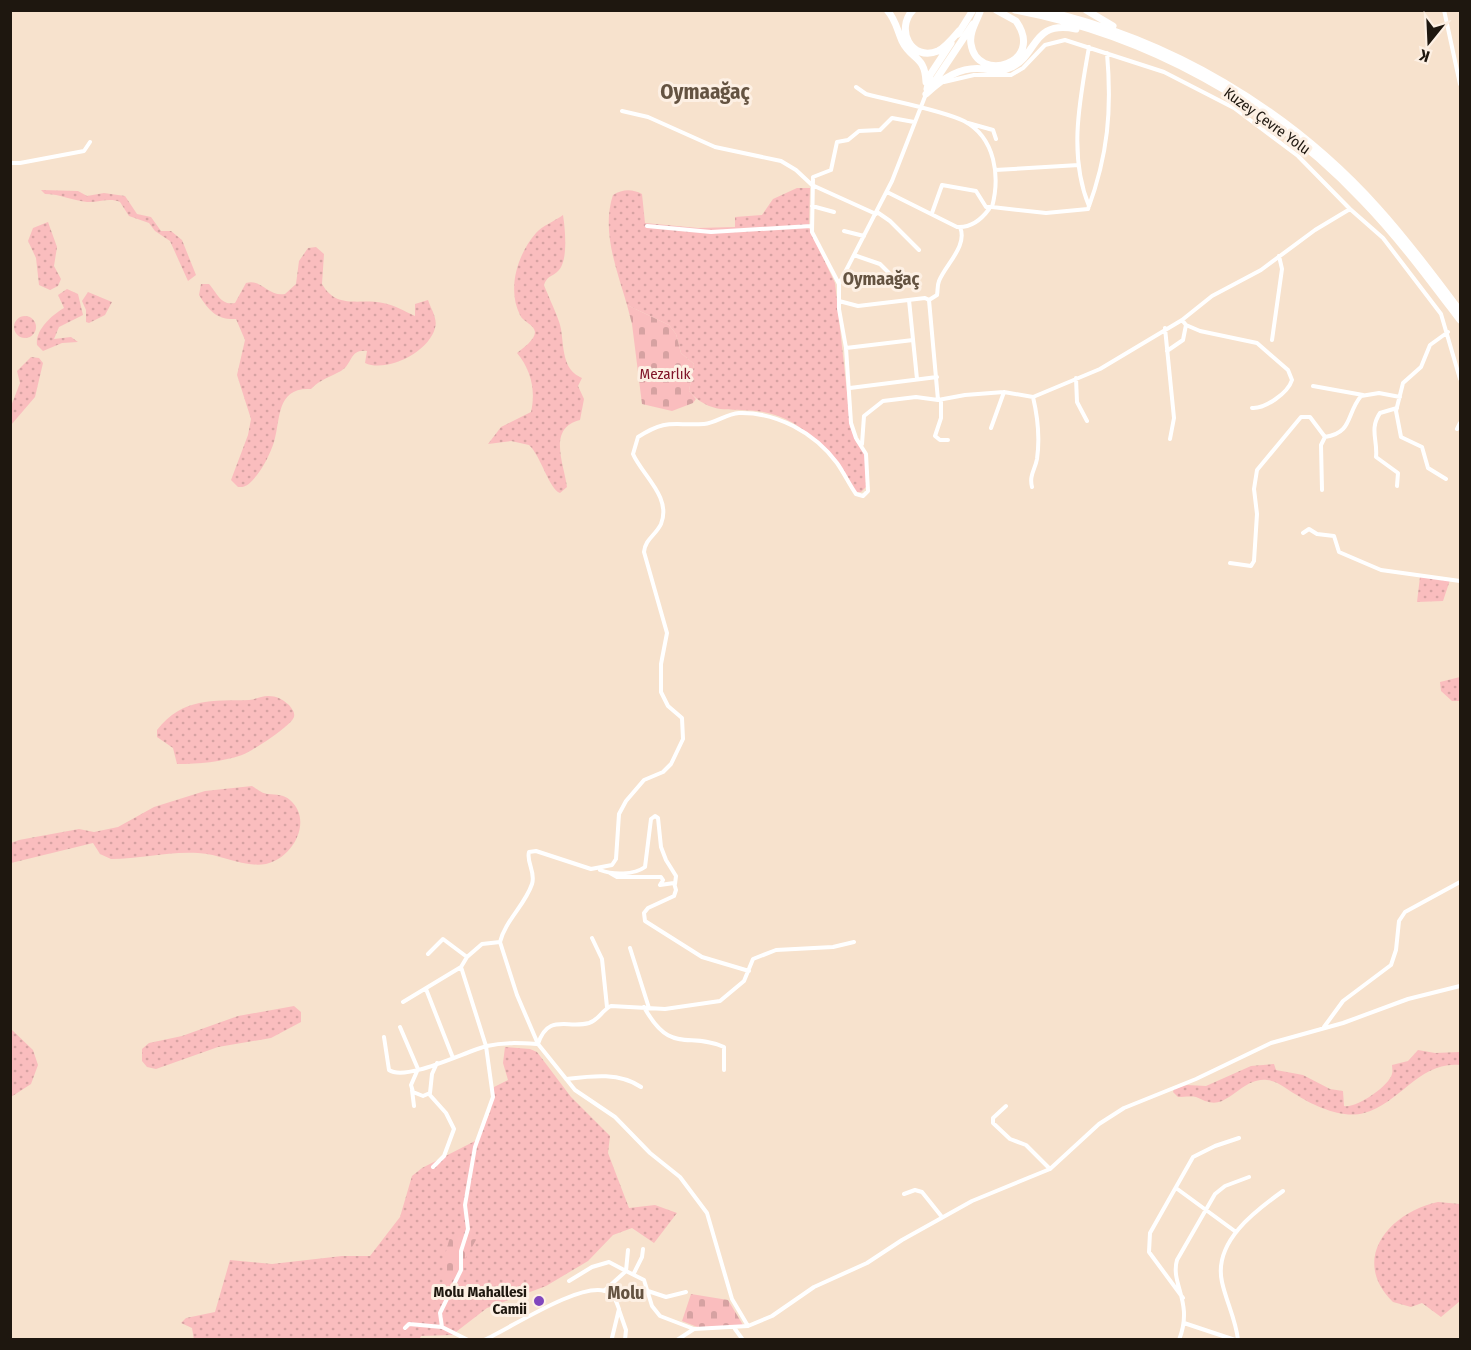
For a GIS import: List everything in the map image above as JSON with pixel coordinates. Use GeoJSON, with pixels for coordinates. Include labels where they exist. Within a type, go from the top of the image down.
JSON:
{"type":"FeatureCollection","features":[{"type":"Feature","properties":{"kind":"highway"},"geometry":{"type":"LineString","coordinates":[[887,10],[896,23],[903,43],[922,61],[926,94]]}},
{"type":"Feature","properties":{"kind":"highway"},"geometry":{"type":"LineString","coordinates":[[913,10],[907,19],[905,32],[908,43],[920,52],[940,50],[978,11]]}},
{"type":"Feature","properties":{"kind":"highway"},"geometry":{"type":"LineString","coordinates":[[978,11],[971,36],[973,51],[986,64],[998,66],[1015,60],[1022,50],[1024,39],[1016,21],[996,10]]}},
{"type":"Feature","properties":{"kind":"highway","name":"Kuzey Çevre Yolu"},"geometry":{"type":"LineString","coordinates":[[1015,10],[1092,30],[1148,51],[1226,90],[1300,142],[1371,209],[1461,320]]}},
{"type":"Feature","properties":{"kind":"highway","name":"Kuzey Çevre Yolu"},"geometry":{"type":"LineString","coordinates":[[1041,10],[1115,32],[1188,63],[1269,112],[1341,170],[1389,221],[1461,311]]}},
{"type":"Feature","properties":{"kind":"highway"},"geometry":{"type":"LineString","coordinates":[[1086,10],[1099,20],[1152,43],[1188,63]]}},
{"type":"Feature","properties":{"kind":"highway"},"geometry":{"type":"LineString","coordinates":[[926,94],[978,11]]}},
{"type":"Feature","properties":{"kind":"highway"},"geometry":{"type":"LineString","coordinates":[[926,94],[938,83],[961,71],[972,69],[994,71],[1014,66],[1039,37],[1058,28],[1080,30],[1148,51]]}},
{"type":"Feature","properties":{"kind":"highway"},"geometry":{"type":"LineString","coordinates":[[926,94],[930,75],[959,32]]}},
{"type":"Feature","properties":{"kind":"street"},"geometry":{"type":"LineString","coordinates":[[1444,10],[1461,84]]}},
{"type":"Feature","properties":{"kind":"street"},"geometry":{"type":"LineString","coordinates":[[938,83],[974,75],[1011,75],[1023,68],[1042,48],[1052,42],[1069,40],[1174,76],[1245,115],[1298,156],[1350,209],[1383,238],[1438,310],[1448,332],[1461,379]]}},
{"type":"Feature","properties":{"kind":"street"},"geometry":{"type":"LineString","coordinates":[[1089,47],[1078,109],[1079,165],[1082,185],[1089,206]]}},
{"type":"Feature","properties":{"kind":"street"},"geometry":{"type":"LineString","coordinates":[[932,213],[942,185],[976,191],[990,208],[1046,213],[1088,209],[1101,173],[1107,127],[1107,53]]}},
{"type":"Feature","properties":{"kind":"street"},"geometry":{"type":"LineString","coordinates":[[856,87],[866,94],[993,130],[996,138]]}},
{"type":"Feature","properties":{"kind":"street"},"geometry":{"type":"LineString","coordinates":[[600,869],[612,865],[616,859],[616,828],[619,814],[626,801],[644,780],[668,768],[679,748],[684,728],[682,718],[668,706],[661,692],[661,664],[667,633],[644,552],[647,541],[659,527],[663,514],[654,483],[633,454],[635,442],[643,434],[666,423],[705,424],[736,413],[760,413],[787,421],[822,447],[835,460],[856,494],[865,495],[868,489],[866,454],[851,423],[850,388],[839,284],[888,192],[926,94]]}},
{"type":"Feature","properties":{"kind":"street"},"geometry":{"type":"LineString","coordinates":[[622,111],[648,117],[709,144],[781,161],[796,170],[812,185],[890,221],[919,250]]}},
{"type":"Feature","properties":{"kind":"street"},"geometry":{"type":"LineString","coordinates":[[839,284],[818,245],[811,226],[812,185],[815,175],[831,170],[837,142],[848,140],[859,131],[880,130],[892,118],[914,122]]}},
{"type":"Feature","properties":{"kind":"street"},"geometry":{"type":"LineString","coordinates":[[888,192],[960,227],[977,222],[990,208],[995,170],[989,147],[964,121]]}},
{"type":"Feature","properties":{"kind":"street"},"geometry":{"type":"LineString","coordinates":[[10,163],[20,164],[84,151],[90,142]]}},
{"type":"Feature","properties":{"kind":"street"},"geometry":{"type":"LineString","coordinates":[[995,170],[1079,165]]}},
{"type":"Feature","properties":{"kind":"street"},"geometry":{"type":"LineString","coordinates":[[812,206],[834,212]]}},
{"type":"Feature","properties":{"kind":"street"},"geometry":{"type":"LineString","coordinates":[[862,448],[863,419],[877,405],[885,401],[916,397],[939,400],[1004,392],[1033,397],[1100,369],[1165,328],[1182,320],[1204,302],[1253,275],[1315,230],[1350,209]]}},
{"type":"Feature","properties":{"kind":"street"},"geometry":{"type":"LineString","coordinates":[[647,226],[711,232],[811,226]]}},
{"type":"Feature","properties":{"kind":"street"},"geometry":{"type":"LineString","coordinates":[[839,301],[858,306],[929,300],[936,296],[941,278],[957,252],[962,236],[960,227]]}},
{"type":"Feature","properties":{"kind":"street"},"geometry":{"type":"LineString","coordinates":[[844,231],[864,236]]}},
{"type":"Feature","properties":{"kind":"street"},"geometry":{"type":"LineString","coordinates":[[854,255],[880,264],[889,273]]}},
{"type":"Feature","properties":{"kind":"street"},"geometry":{"type":"LineString","coordinates":[[1272,340],[1282,269],[1279,256]]}},
{"type":"Feature","properties":{"kind":"street"},"geometry":{"type":"LineString","coordinates":[[909,300],[917,379]]}},
{"type":"Feature","properties":{"kind":"street"},"geometry":{"type":"LineString","coordinates":[[929,300],[941,418],[935,436],[942,441],[948,440]]}},
{"type":"Feature","properties":{"kind":"street"},"geometry":{"type":"LineString","coordinates":[[1182,320],[1186,325],[1200,331],[1257,343],[1288,370],[1292,380],[1288,388],[1265,406],[1252,408]]}},
{"type":"Feature","properties":{"kind":"street"},"geometry":{"type":"LineString","coordinates":[[1167,351],[1183,340],[1186,325]]}},
{"type":"Feature","properties":{"kind":"street"},"geometry":{"type":"LineString","coordinates":[[1165,328],[1173,418],[1170,439]]}},
{"type":"Feature","properties":{"kind":"street"},"geometry":{"type":"LineString","coordinates":[[1446,479],[1428,468],[1423,448],[1401,437],[1397,408],[1403,383],[1421,367],[1430,345],[1448,332]]}},
{"type":"Feature","properties":{"kind":"street"},"geometry":{"type":"LineString","coordinates":[[846,348],[913,340]]}},
{"type":"Feature","properties":{"kind":"street"},"geometry":{"type":"LineString","coordinates":[[850,388],[937,377]]}},
{"type":"Feature","properties":{"kind":"street"},"geometry":{"type":"LineString","coordinates":[[1076,378],[1077,402],[1087,421]]}},
{"type":"Feature","properties":{"kind":"street"},"geometry":{"type":"LineString","coordinates":[[1313,386],[1364,395],[1379,393],[1400,397]]}},
{"type":"Feature","properties":{"kind":"street"},"geometry":{"type":"LineString","coordinates":[[991,428],[1004,392]]}},
{"type":"Feature","properties":{"kind":"street"},"geometry":{"type":"LineString","coordinates":[[1322,490],[1321,445],[1325,437],[1343,431],[1358,399],[1364,395]]}},
{"type":"Feature","properties":{"kind":"street"},"geometry":{"type":"LineString","coordinates":[[1032,487],[1031,477],[1037,459],[1039,433],[1033,397]]}},
{"type":"Feature","properties":{"kind":"street"},"geometry":{"type":"LineString","coordinates":[[1397,408],[1380,413],[1373,433],[1377,446],[1376,457],[1398,473],[1397,486]]}},
{"type":"Feature","properties":{"kind":"street"},"geometry":{"type":"LineString","coordinates":[[1230,563],[1251,566],[1254,561],[1257,514],[1254,489],[1257,470],[1302,417],[1310,417],[1325,437]]}},
{"type":"Feature","properties":{"kind":"street"},"geometry":{"type":"LineString","coordinates":[[1457,429],[1461,423]]}},
{"type":"Feature","properties":{"kind":"street"},"geometry":{"type":"LineString","coordinates":[[1303,533],[1309,529],[1317,534],[1334,536],[1339,552],[1366,566],[1461,581]]}},
{"type":"Feature","properties":{"kind":"street"},"geometry":{"type":"LineString","coordinates":[[610,873],[640,871],[645,867],[651,819],[655,816],[658,818],[666,860],[676,876],[675,893],[671,899],[645,910],[645,921],[702,957],[749,971]]}},
{"type":"Feature","properties":{"kind":"street"},"geometry":{"type":"LineString","coordinates":[[675,885],[660,885],[663,881],[661,877],[617,877],[600,869],[530,851],[528,857],[534,873],[533,882],[500,942],[517,995],[538,1044],[581,1095],[615,1117],[650,1153],[680,1177],[707,1212],[732,1299],[748,1326]]}},
{"type":"Feature","properties":{"kind":"street"},"geometry":{"type":"LineString","coordinates":[[1324,1028],[1343,1001],[1391,966],[1396,950],[1399,921],[1405,912],[1461,882]]}},
{"type":"Feature","properties":{"kind":"street"},"geometry":{"type":"LineString","coordinates":[[592,938],[602,959],[607,1007]]}},
{"type":"Feature","properties":{"kind":"street"},"geometry":{"type":"LineString","coordinates":[[428,954],[443,939],[467,957]]}},
{"type":"Feature","properties":{"kind":"street"},"geometry":{"type":"LineString","coordinates":[[403,1002],[461,967],[467,957],[482,944],[500,942]]}},
{"type":"Feature","properties":{"kind":"street"},"geometry":{"type":"LineString","coordinates":[[538,1044],[548,1027],[563,1023],[592,1022],[607,1007],[665,1009],[720,1001],[743,983],[753,959],[776,950],[833,947],[854,942]]}},
{"type":"Feature","properties":{"kind":"street"},"geometry":{"type":"LineString","coordinates":[[630,948],[646,1007],[656,1026],[672,1037],[723,1047],[726,1051],[724,1070]]}},
{"type":"Feature","properties":{"kind":"street"},"geometry":{"type":"LineString","coordinates":[[442,1327],[440,1312],[461,1270],[461,1251],[468,1229],[465,1205],[475,1147],[493,1097],[486,1046],[461,967]]}},
{"type":"Feature","properties":{"kind":"street"},"geometry":{"type":"LineString","coordinates":[[569,1281],[592,1267],[609,1262],[644,1280],[652,1306],[660,1316],[694,1329],[735,1329],[748,1326],[772,1316],[814,1287],[867,1263],[942,1217],[1050,1169],[1098,1124],[1124,1108],[1196,1079],[1271,1043],[1324,1028],[1408,999],[1461,986]]}},
{"type":"Feature","properties":{"kind":"street"},"geometry":{"type":"LineString","coordinates":[[426,989],[453,1058]]}},
{"type":"Feature","properties":{"kind":"street"},"geometry":{"type":"LineString","coordinates":[[400,1027],[418,1069],[411,1085],[414,1106]]}},
{"type":"Feature","properties":{"kind":"street"},"geometry":{"type":"LineString","coordinates":[[384,1037],[390,1071],[405,1072],[437,1064],[486,1046],[507,1042],[538,1044]]}},
{"type":"Feature","properties":{"kind":"street"},"geometry":{"type":"LineString","coordinates":[[412,1090],[423,1096],[429,1094],[433,1088],[432,1074],[437,1064]]}},
{"type":"Feature","properties":{"kind":"street"},"geometry":{"type":"LineString","coordinates":[[566,1080],[609,1076],[630,1081],[641,1087]]}},
{"type":"Feature","properties":{"kind":"street"},"geometry":{"type":"LineString","coordinates":[[429,1094],[446,1113],[454,1129],[444,1156],[433,1167]]}},
{"type":"Feature","properties":{"kind":"street"},"geometry":{"type":"LineString","coordinates":[[1006,1106],[993,1118],[993,1123],[1010,1138],[1026,1144],[1050,1169]]}},
{"type":"Feature","properties":{"kind":"street"},"geometry":{"type":"LineString","coordinates":[[1183,1298],[1162,1270],[1148,1245],[1152,1229],[1196,1155],[1239,1138]]}},
{"type":"Feature","properties":{"kind":"street"},"geometry":{"type":"LineString","coordinates":[[1179,1340],[1184,1323],[1183,1298],[1176,1272],[1176,1262],[1219,1190],[1249,1177]]}},
{"type":"Feature","properties":{"kind":"street"},"geometry":{"type":"LineString","coordinates":[[1176,1188],[1236,1232]]}},
{"type":"Feature","properties":{"kind":"street"},"geometry":{"type":"LineString","coordinates":[[904,1194],[915,1190],[922,1192],[942,1217]]}},
{"type":"Feature","properties":{"kind":"street"},"geometry":{"type":"LineString","coordinates":[[1184,1323],[1220,1337],[1236,1340],[1221,1274],[1223,1260],[1236,1232],[1246,1220],[1283,1191]]}},
{"type":"Feature","properties":{"kind":"street"},"geometry":{"type":"LineString","coordinates":[[634,1273],[642,1257],[643,1249]]}},
{"type":"Feature","properties":{"kind":"street"},"geometry":{"type":"LineString","coordinates":[[604,1291],[626,1271],[628,1250]]}},
{"type":"Feature","properties":{"kind":"street"},"geometry":{"type":"LineString","coordinates":[[484,1340],[558,1301],[592,1291],[604,1291],[611,1294],[626,1329],[625,1340]]}},
{"type":"Feature","properties":{"kind":"street"},"geometry":{"type":"LineString","coordinates":[[648,1291],[666,1297],[687,1292]]}},
{"type":"Feature","properties":{"kind":"street"},"geometry":{"type":"LineString","coordinates":[[612,1338],[619,1309]]}},
{"type":"Feature","properties":{"kind":"street"},"geometry":{"type":"LineString","coordinates":[[405,1328],[409,1324],[442,1327],[468,1340]]}},
{"type":"Feature","properties":{"kind":"street"},"geometry":{"type":"LineString","coordinates":[[677,1340],[694,1329]]}},
{"type":"Feature","properties":{"kind":"street"},"geometry":{"type":"LineString","coordinates":[[735,1329],[743,1340]]}},
{"type":"Feature","properties":{"kind":"green space"},"geometry":{"type":"Polygon","coordinates":[[[797,188],[810,188],[809,228],[835,283],[851,429],[856,442],[865,454],[866,487],[861,492],[856,492],[838,464],[816,440],[789,421],[774,414],[757,411],[720,409],[697,399],[689,391],[694,364],[681,353],[676,334],[669,325],[627,305],[612,250],[610,209],[613,195],[620,192],[631,191],[642,194],[645,223],[698,228],[735,227],[735,217],[762,215],[773,199],[797,188]]]}},
{"type":"Feature","properties":{"kind":"green space"},"geometry":{"type":"Polygon","coordinates":[[[41,190],[78,191],[87,196],[104,193],[125,196],[137,214],[151,217],[161,231],[171,231],[182,240],[196,275],[188,281],[170,241],[155,231],[149,223],[129,216],[120,202],[82,201],[45,194],[41,190]]]}},
{"type":"Feature","properties":{"kind":"green space"},"geometry":{"type":"Polygon","coordinates":[[[563,215],[565,253],[563,261],[561,268],[548,278],[544,285],[560,325],[567,364],[575,374],[582,378],[578,386],[584,399],[580,420],[570,424],[561,439],[561,458],[567,487],[560,493],[552,485],[529,445],[511,441],[488,444],[501,427],[531,412],[533,396],[531,381],[526,366],[517,353],[531,341],[535,332],[533,327],[521,317],[516,305],[514,283],[519,262],[529,242],[542,228],[563,215]]]}},
{"type":"Feature","properties":{"kind":"green space"},"geometry":{"type":"Polygon","coordinates":[[[48,222],[57,247],[54,266],[61,279],[58,286],[50,290],[39,285],[36,258],[28,241],[33,228],[48,222]]]}},
{"type":"Feature","properties":{"kind":"green space"},"geometry":{"type":"Polygon","coordinates":[[[316,247],[324,254],[322,284],[334,297],[349,301],[387,304],[415,316],[415,304],[428,300],[436,325],[425,345],[406,358],[395,363],[374,365],[365,363],[367,351],[357,352],[341,371],[322,380],[311,389],[291,393],[282,406],[274,442],[264,464],[249,484],[238,487],[231,480],[248,435],[251,419],[237,375],[245,340],[236,319],[219,316],[206,306],[199,295],[201,284],[209,284],[226,303],[235,303],[246,283],[251,282],[274,293],[285,294],[296,284],[299,261],[308,248],[316,247]]]}},
{"type":"Feature","properties":{"kind":"green space"},"geometry":{"type":"Polygon","coordinates":[[[67,289],[78,294],[83,315],[59,327],[54,339],[71,337],[78,342],[62,343],[43,351],[37,345],[37,339],[50,319],[64,308],[58,295],[67,289]]]}},
{"type":"Feature","properties":{"kind":"green space"},"geometry":{"type":"Polygon","coordinates":[[[88,292],[112,302],[105,315],[89,323],[86,322],[86,310],[82,301],[88,292]]]}},
{"type":"Feature","properties":{"kind":"green space","name":"Mezarlık"},"geometry":{"type":"Polygon","coordinates":[[[627,305],[669,325],[676,334],[681,353],[694,364],[689,391],[696,399],[693,403],[672,411],[642,404],[632,324],[627,305]]]}},
{"type":"Feature","properties":{"kind":"green space"},"geometry":{"type":"Polygon","coordinates":[[[25,316],[33,319],[36,327],[33,335],[25,338],[17,335],[14,327],[17,319],[25,316]]]}},
{"type":"Feature","properties":{"kind":"green space"},"geometry":{"type":"Polygon","coordinates":[[[31,357],[39,358],[43,363],[35,397],[11,425],[11,406],[20,383],[17,371],[31,357]]]}},
{"type":"Feature","properties":{"kind":"green space"},"geometry":{"type":"Polygon","coordinates":[[[1420,577],[1450,580],[1443,601],[1417,602],[1420,577]]]}},
{"type":"Feature","properties":{"kind":"green space"},"geometry":{"type":"Polygon","coordinates":[[[1460,677],[1460,701],[1452,701],[1441,691],[1440,682],[1460,677]]]}},
{"type":"Feature","properties":{"kind":"green space"},"geometry":{"type":"Polygon","coordinates":[[[268,696],[277,697],[289,705],[294,717],[279,732],[242,755],[210,762],[177,764],[173,748],[157,737],[157,730],[167,719],[188,706],[211,701],[249,700],[268,696]]]}},
{"type":"Feature","properties":{"kind":"green space"},"geometry":{"type":"Polygon","coordinates":[[[252,786],[264,793],[280,795],[290,800],[300,818],[297,838],[291,847],[284,855],[266,864],[241,863],[198,853],[111,859],[100,854],[93,843],[11,863],[11,843],[19,840],[79,829],[94,832],[118,827],[154,807],[205,791],[252,786]]]}},
{"type":"Feature","properties":{"kind":"green space"},"geometry":{"type":"Polygon","coordinates":[[[294,1006],[301,1012],[301,1022],[271,1038],[218,1047],[156,1069],[147,1067],[142,1061],[142,1049],[149,1043],[182,1036],[238,1016],[294,1006]]]}},
{"type":"Feature","properties":{"kind":"green space"},"geometry":{"type":"Polygon","coordinates":[[[11,1029],[33,1050],[38,1065],[31,1084],[11,1097],[11,1029]]]}},
{"type":"Feature","properties":{"kind":"green space"},"geometry":{"type":"Polygon","coordinates":[[[505,1047],[530,1049],[537,1052],[571,1097],[610,1136],[608,1153],[629,1208],[655,1205],[677,1213],[654,1243],[632,1228],[613,1235],[588,1261],[546,1286],[487,1308],[452,1335],[421,1336],[419,1340],[194,1340],[192,1328],[181,1323],[186,1318],[215,1312],[230,1260],[272,1264],[342,1256],[370,1256],[400,1217],[412,1176],[422,1168],[477,1140],[490,1112],[494,1087],[508,1080],[503,1063],[505,1047]]]}},
{"type":"Feature","properties":{"kind":"green space"},"geometry":{"type":"Polygon","coordinates":[[[1418,1050],[1435,1053],[1460,1052],[1460,1065],[1433,1069],[1389,1101],[1364,1113],[1347,1114],[1328,1110],[1267,1080],[1254,1081],[1228,1098],[1215,1103],[1196,1097],[1178,1097],[1173,1092],[1174,1089],[1187,1085],[1206,1086],[1251,1066],[1274,1064],[1276,1070],[1303,1075],[1330,1089],[1343,1091],[1344,1106],[1349,1106],[1379,1090],[1390,1079],[1392,1065],[1408,1061],[1418,1050]]]}},
{"type":"Feature","properties":{"kind":"green space"},"geometry":{"type":"Polygon","coordinates":[[[1438,1202],[1460,1204],[1460,1301],[1441,1317],[1422,1303],[1411,1307],[1393,1302],[1380,1286],[1375,1270],[1375,1254],[1381,1240],[1391,1227],[1420,1207],[1438,1202]]]}},
{"type":"Feature","properties":{"kind":"green space"},"geometry":{"type":"Polygon","coordinates":[[[472,1235],[477,1238],[445,1289],[443,1262],[450,1237],[472,1235]]]}},
{"type":"Feature","properties":{"kind":"green space"},"geometry":{"type":"Polygon","coordinates":[[[691,1294],[728,1300],[743,1325],[700,1328],[682,1321],[691,1294]]]}},
{"type":"Feature","properties":{"kind":"place","name":"Molu Mahallesi Camii"},"geometry":{"type":"Point","coordinates":[539,1301]}},
{"type":"Feature","properties":{"kind":"district","name":"Oymaağaç"},"geometry":{"type":"Point","coordinates":[705,92]}},
{"type":"Feature","properties":{"kind":"district","name":"Oymaağaç"},"geometry":{"type":"Point","coordinates":[881,279]}},
{"type":"Feature","properties":{"kind":"district","name":"Molu"},"geometry":{"type":"Point","coordinates":[626,1293]}}]}
